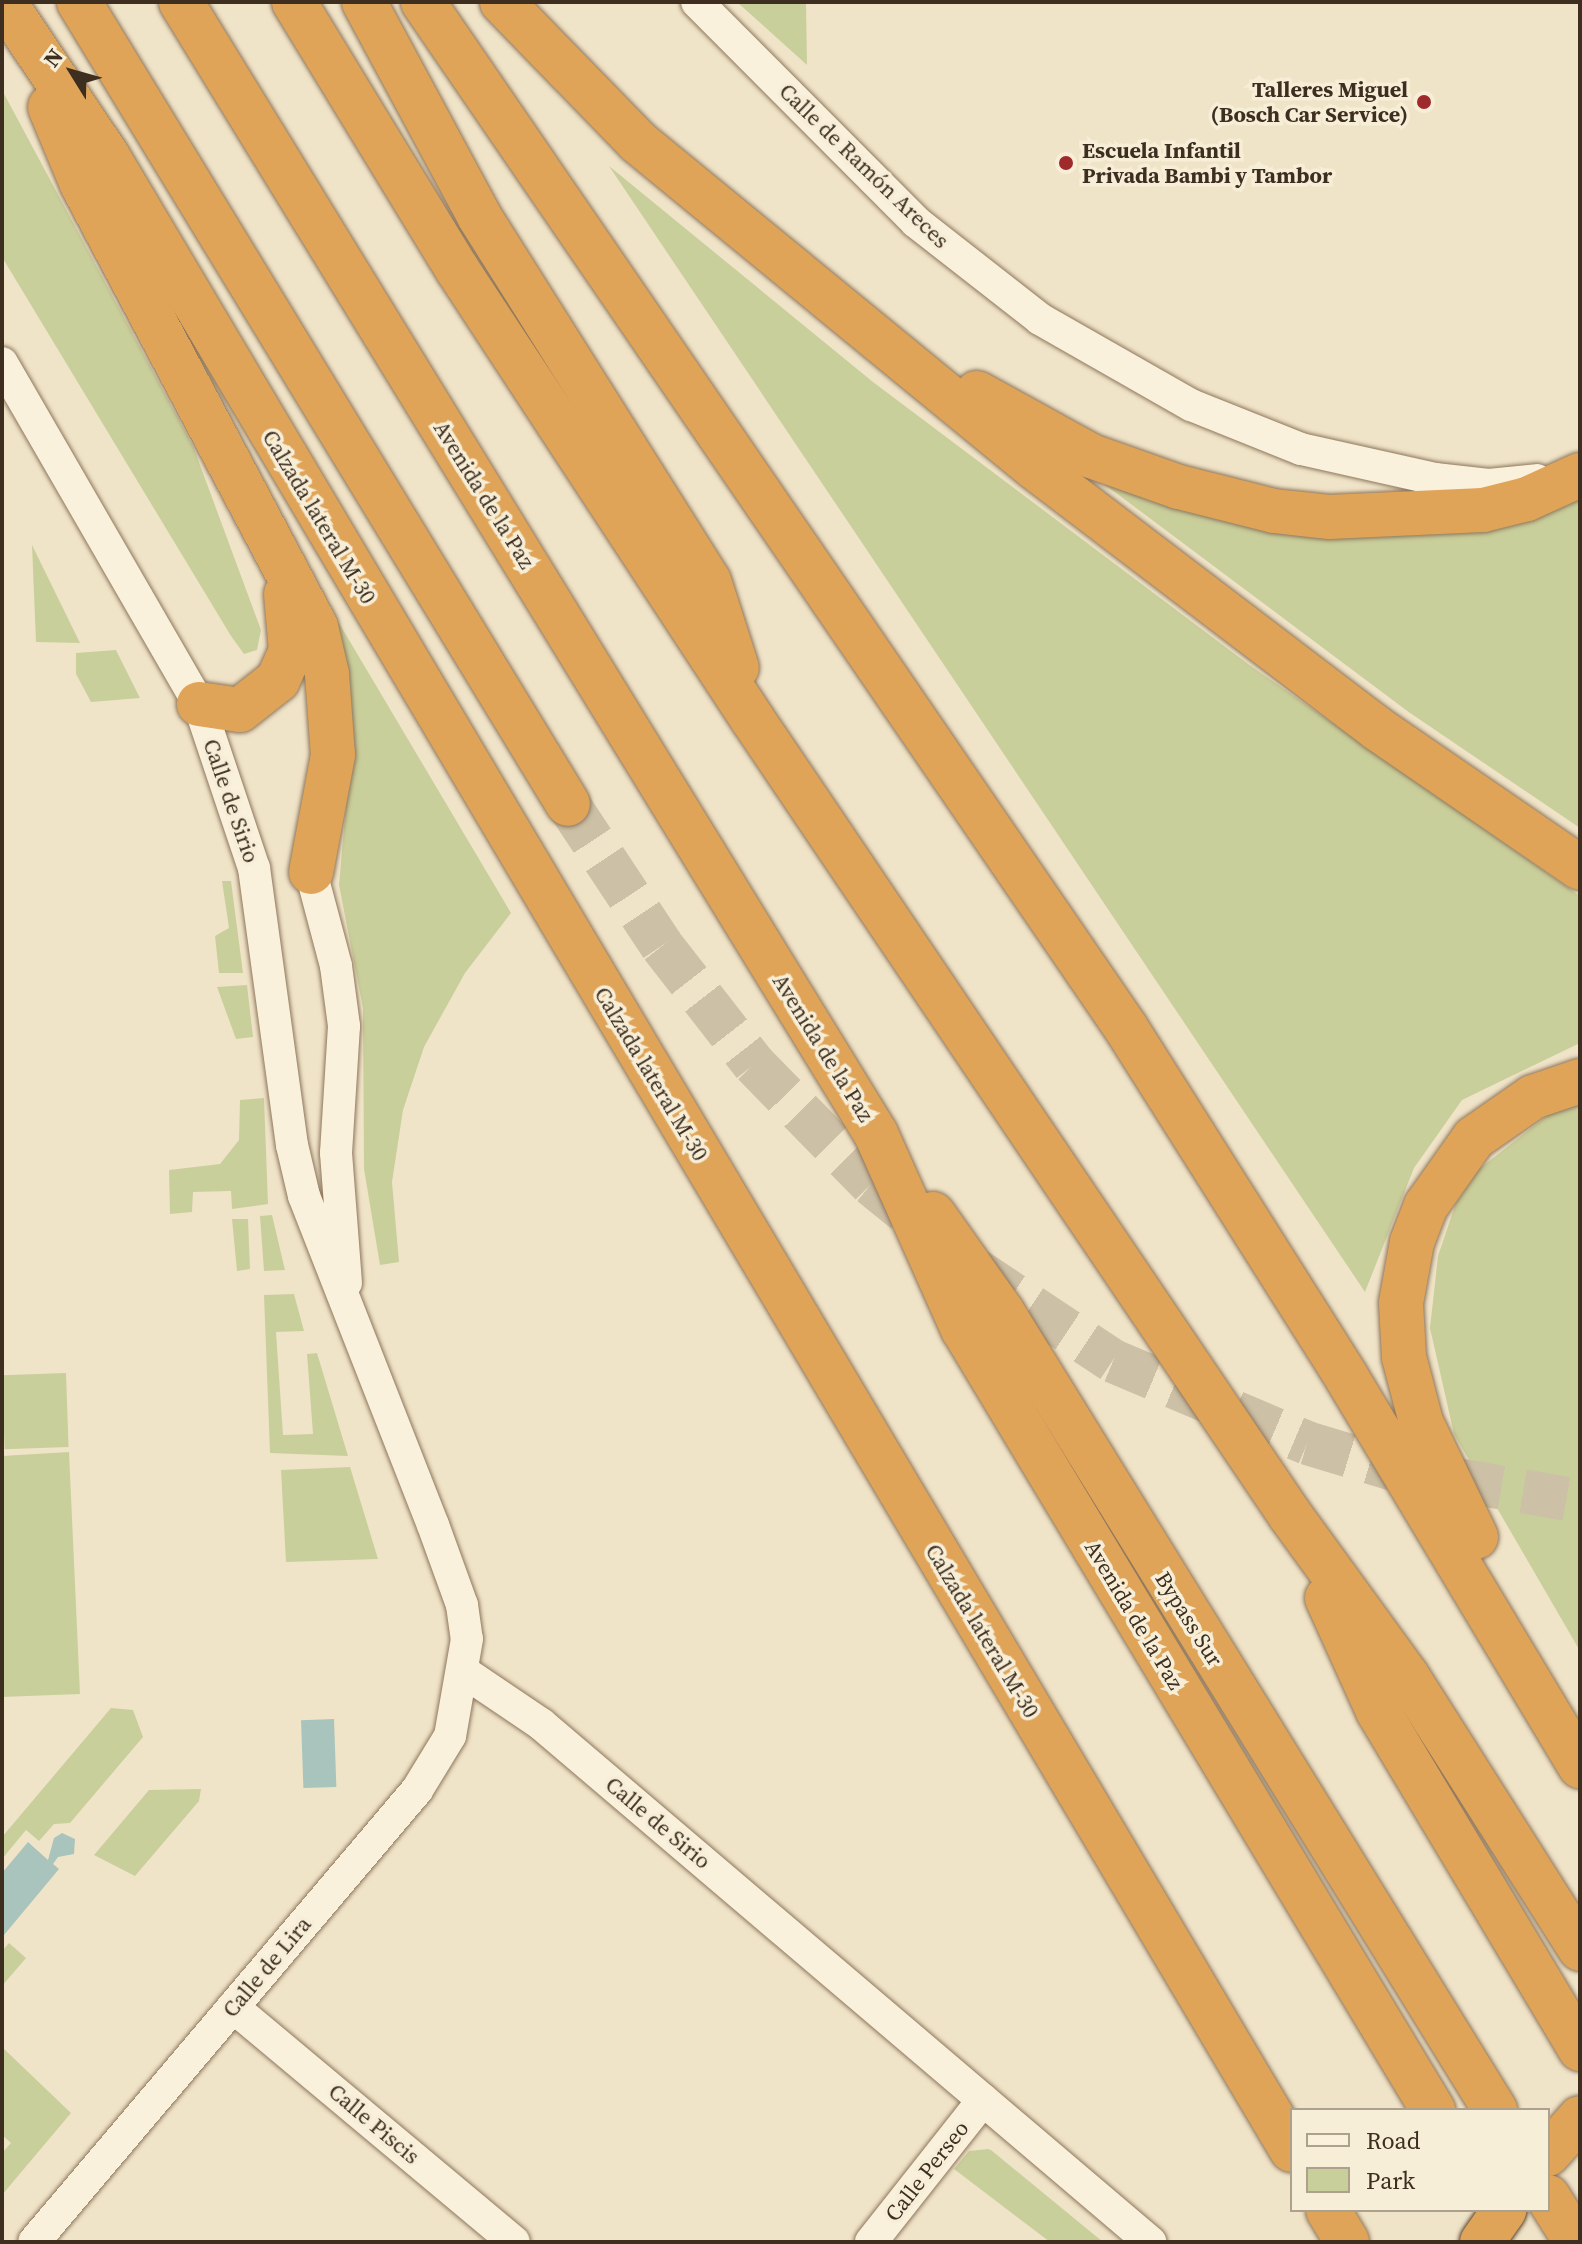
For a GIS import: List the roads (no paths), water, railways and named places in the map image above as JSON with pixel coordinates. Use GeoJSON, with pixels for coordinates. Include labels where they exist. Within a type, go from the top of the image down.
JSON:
{"type":"FeatureCollection","features":[{"type":"Feature","properties":{"kind":"highway"},"geometry":{"type":"LineString","coordinates":[[79,2],[568,804]]}},
{"type":"Feature","properties":{"kind":"highway","name":"Avenida de la Paz"},"geometry":{"type":"LineString","coordinates":[[181,2],[876,1134],[963,1329],[1432,2108]]}},
{"type":"Feature","properties":{"kind":"highway"},"geometry":{"type":"LineString","coordinates":[[294,2],[457,269],[753,720],[1290,1515],[1407,1676],[1580,1949]]}},
{"type":"Feature","properties":{"kind":"highway"},"geometry":{"type":"LineString","coordinates":[[364,2],[479,216],[709,581],[753,720]]}},
{"type":"Feature","properties":{"kind":"highway"},"geometry":{"type":"LineString","coordinates":[[423,2],[1126,1028],[1347,1378],[1580,1766]]}},
{"type":"Feature","properties":{"kind":"highway"},"geometry":{"type":"LineString","coordinates":[[502,2],[638,142],[894,348],[1034,467],[1353,710],[1580,868]]}},
{"type":"Feature","properties":{"kind":"highway"},"geometry":{"type":"LineString","coordinates":[[11,15],[82,184],[316,627],[333,717],[326,816],[311,872]]}},
{"type":"Feature","properties":{"kind":"highway","name":"Calzada lateral M-30"},"geometry":{"type":"LineString","coordinates":[[11,15],[108,157],[1290,2147]]}},
{"type":"Feature","properties":{"kind":"highway"},"geometry":{"type":"LineString","coordinates":[[894,348],[1091,456],[1179,487],[1274,511],[1329,517],[1483,510],[1527,499],[1580,474]]}},
{"type":"Feature","properties":{"kind":"highway"},"geometry":{"type":"LineString","coordinates":[[199,704],[240,710],[278,680],[291,651],[292,628],[278,552]]}},
{"type":"Feature","properties":{"kind":"highway"},"geometry":{"type":"LineString","coordinates":[[1580,1081],[1533,1097],[1474,1138],[1426,1206],[1412,1242],[1401,1303],[1407,1370],[1421,1422],[1447,1485],[1580,1715]]}},
{"type":"Feature","properties":{"kind":"highway","name":"Bypass Sur"},"geometry":{"type":"LineString","coordinates":[[876,1134],[1003,1313],[1494,2108]]}},
{"type":"Feature","properties":{"kind":"highway"},"geometry":{"type":"LineString","coordinates":[[1290,1515],[1378,1711],[1580,2049]]}},
{"type":"Feature","properties":{"kind":"highway"},"geometry":{"type":"LineString","coordinates":[[1550,2152],[1580,2118]]}},
{"type":"Feature","properties":{"kind":"highway"},"geometry":{"type":"LineString","coordinates":[[1550,2200],[1576,2242]]}},
{"type":"Feature","properties":{"kind":"highway"},"geometry":{"type":"LineString","coordinates":[[1329,2212],[1347,2242]]}},
{"type":"Feature","properties":{"kind":"highway"},"geometry":{"type":"LineString","coordinates":[[1494,2212],[1512,2242]]}},
{"type":"Feature","properties":{"kind":"highway"},"geometry":{"type":"LineString","coordinates":[[1482,2242],[1503,2212]]}},
{"type":"Feature","properties":{"kind":"street","name":"Calle de Ramón Areces"},"geometry":{"type":"LineString","coordinates":[[697,2],[916,222],[1040,319],[1191,405],[1301,449],[1435,479],[1489,485],[1580,474]]}},
{"type":"Feature","properties":{"kind":"street","name":"Calle de Sirio"},"geometry":{"type":"LineString","coordinates":[[2,363],[10,393],[199,704],[254,868],[292,1145],[304,1196],[319,1242],[346,1294],[462,1605],[464,1672],[541,1724],[1150,2241]]}},
{"type":"Feature","properties":{"kind":"street","name":"Calle de Sirio"},"geometry":{"type":"LineString","coordinates":[[311,872],[336,966],[344,1026],[336,1153],[346,1294]]}},
{"type":"Feature","properties":{"kind":"street","name":"Calle de Lira"},"geometry":{"type":"LineString","coordinates":[[34,2242],[424,1780],[450,1736],[464,1672]]}},
{"type":"Feature","properties":{"kind":"street","name":"Calle Piscis"},"geometry":{"type":"LineString","coordinates":[[233,2007],[514,2242]]}},
{"type":"Feature","properties":{"kind":"street","name":"Calle Perseo"},"geometry":{"type":"LineString","coordinates":[[871,2242],[983,2100]]}},
{"type":"Feature","properties":{"kind":"water"},"geometry":{"type":"Polygon","coordinates":[[[334,1719],[336,1787],[303,1788],[301,1720],[334,1719]]]}},
{"type":"Feature","properties":{"kind":"water"},"geometry":{"type":"Polygon","coordinates":[[[62,1833],[75,1839],[74,1854],[58,1857],[53,1864],[59,1869],[4,1935],[2,1873],[28,1842],[48,1860],[54,1838],[62,1833]]]}},
{"type":"Feature","properties":{"kind":"tunnel"},"geometry":{"type":"LineString","coordinates":[[568,804],[662,946],[754,1064],[871,1184],[923,1226]]}},
{"type":"Feature","properties":{"kind":"tunnel"},"geometry":{"type":"LineString","coordinates":[[976,1270],[1113,1361],[1307,1443],[1393,1469],[1580,1501]]}},
{"type":"Feature","properties":{"kind":"place","name":"Talleres Miguel (Bosch Car Service)"},"geometry":{"type":"Point","coordinates":[1424,102]}},
{"type":"Feature","properties":{"kind":"place","name":"Escuela Infantil Privada Bambi y Tambor"},"geometry":{"type":"Point","coordinates":[1066,163]}}]}
